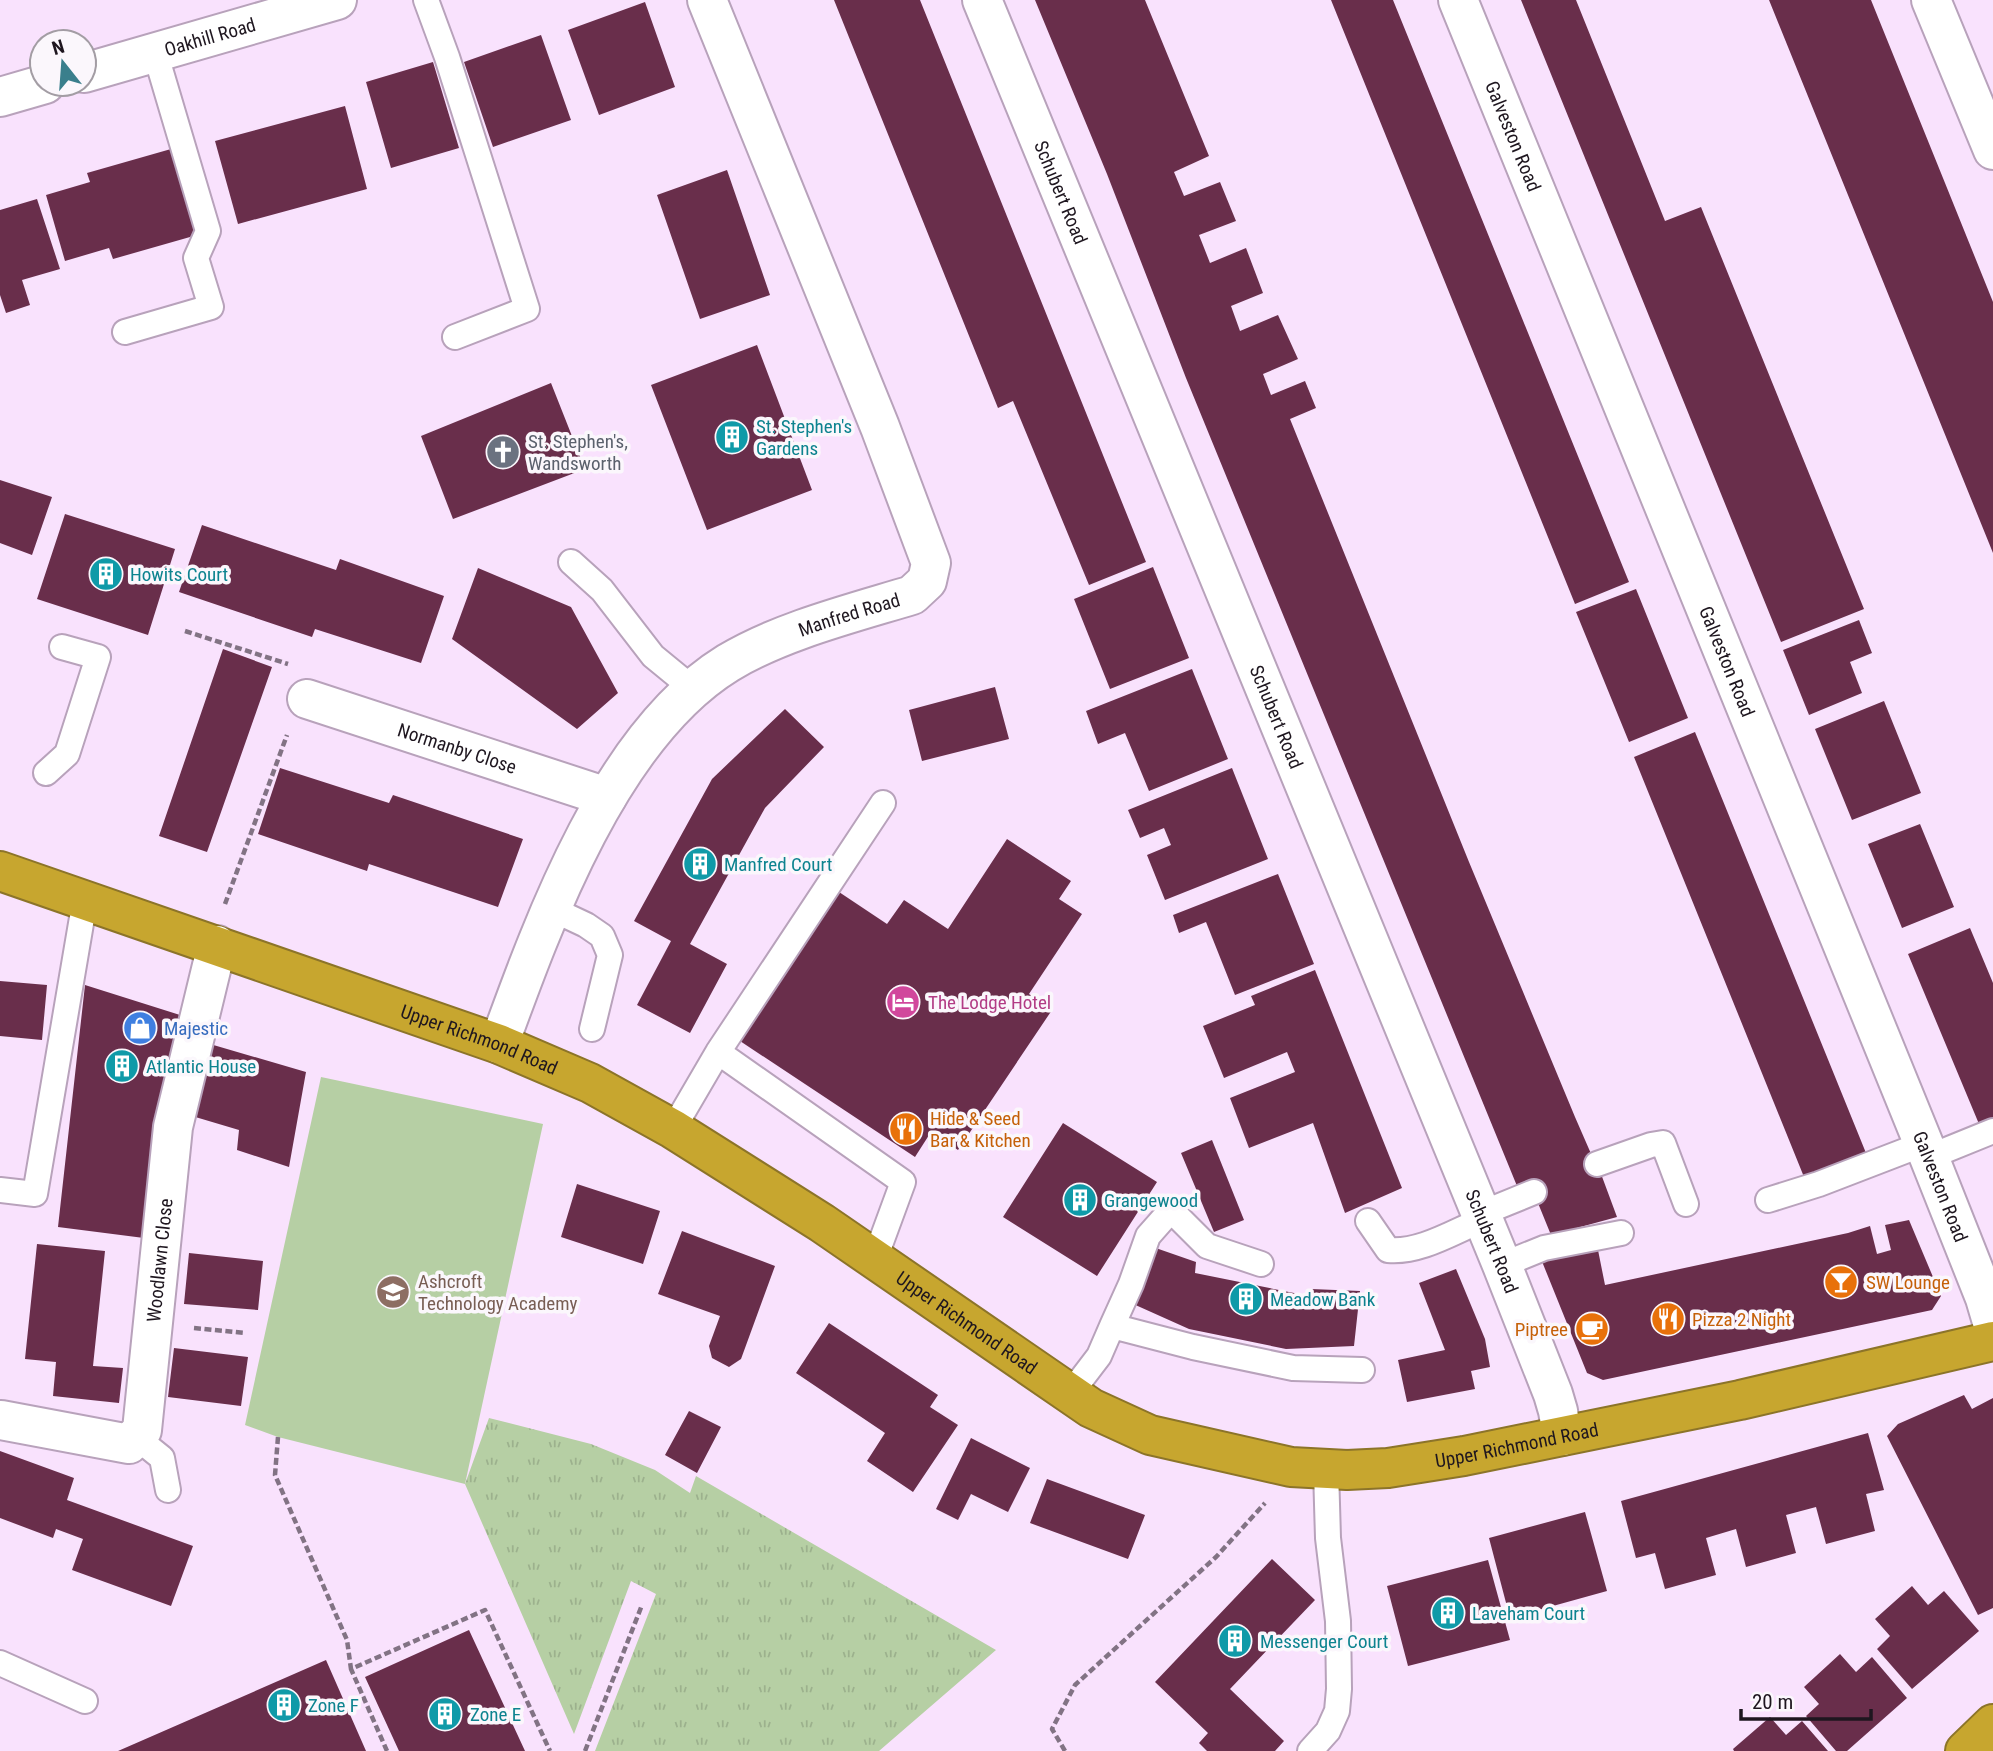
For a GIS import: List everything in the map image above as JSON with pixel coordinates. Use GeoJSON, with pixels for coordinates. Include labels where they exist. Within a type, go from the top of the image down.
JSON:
{"type":"FeatureCollection","features":[{"type":"Feature","properties":{"kind":"highway","name":"Upper Richmond Road"},"geometry":{"type":"LineString","coordinates":[[0,871],[85,900],[220,930],[590,1083],[673,1129],[822,1223],[1091,1408],[1150,1435],[1291,1467],[1326,1470],[1388,1468],[1740,1400],[1993,1342]]}},
{"type":"Feature","properties":{"kind":"highway"},"geometry":{"type":"LineString","coordinates":[[1965,1751],[1993,1724]]}},
{"type":"Feature","properties":{"kind":"street","name":"Oakhill Road"},"geometry":{"type":"LineString","coordinates":[[98,69],[337,0]]}},
{"type":"Feature","properties":{"kind":"street","name":"Manfred Road"},"geometry":{"type":"LineString","coordinates":[[499,1044],[533,952],[575,857],[607,797],[640,747],[692,688],[728,663],[763,644],[912,595],[928,581],[931,563],[880,428],[707,0]]}},
{"type":"Feature","properties":{"kind":"street","name":"Schubert Road"},"geometry":{"type":"LineString","coordinates":[[982,0],[1502,1265],[1553,1394],[1562,1436]]}},
{"type":"Feature","properties":{"kind":"street","name":"Galveston Road"},"geometry":{"type":"LineString","coordinates":[[1458,0],[1926,1151],[1985,1298],[1993,1325]]}},
{"type":"Feature","properties":{"kind":"street"},"geometry":{"type":"LineString","coordinates":[[1931,0],[1993,150]]}},
{"type":"Feature","properties":{"kind":"street"},"geometry":{"type":"LineString","coordinates":[[0,97],[28,89]]}},
{"type":"Feature","properties":{"kind":"street","name":"Normanby Close"},"geometry":{"type":"LineString","coordinates":[[307,699],[607,797]]}},
{"type":"Feature","properties":{"kind":"street","name":"Woodlawn Close"},"geometry":{"type":"LineString","coordinates":[[136,1437],[142,1430],[155,1324],[173,1127],[220,930]]}},
{"type":"Feature","properties":{"kind":"street"},"geometry":{"type":"LineString","coordinates":[[1,1420],[129,1444],[136,1437]]}},
{"type":"Feature","properties":{"kind":"lane"},"geometry":{"type":"LineString","coordinates":[[426,0],[447,57],[527,309],[455,337]]}},
{"type":"Feature","properties":{"kind":"lane"},"geometry":{"type":"LineString","coordinates":[[125,332],[211,307],[196,258],[208,231],[156,52]]}},
{"type":"Feature","properties":{"kind":"lane"},"geometry":{"type":"LineString","coordinates":[[571,562],[602,590],[653,656],[692,688]]}},
{"type":"Feature","properties":{"kind":"lane"},"geometry":{"type":"LineString","coordinates":[[46,773],[67,754],[98,657],[62,647]]}},
{"type":"Feature","properties":{"kind":"lane"},"geometry":{"type":"LineString","coordinates":[[673,1129],[718,1052],[883,803]]}},
{"type":"Feature","properties":{"kind":"lane"},"geometry":{"type":"LineString","coordinates":[[0,1190],[35,1194],[85,900]]}},
{"type":"Feature","properties":{"kind":"lane"},"geometry":{"type":"LineString","coordinates":[[552,909],[602,936],[610,955],[592,1029]]}},
{"type":"Feature","properties":{"kind":"lane"},"geometry":{"type":"LineString","coordinates":[[718,1052],[904,1182],[874,1261]]}},
{"type":"Feature","properties":{"kind":"lane"},"geometry":{"type":"LineString","coordinates":[[1768,1200],[1993,1131]]}},
{"type":"Feature","properties":{"kind":"lane"},"geometry":{"type":"LineString","coordinates":[[1597,1164],[1663,1143],[1686,1204]]}},
{"type":"Feature","properties":{"kind":"lane"},"geometry":{"type":"LineString","coordinates":[[1368,1221],[1388,1250],[1402,1251],[1434,1241],[1534,1192]]}},
{"type":"Feature","properties":{"kind":"lane"},"geometry":{"type":"LineString","coordinates":[[1070,1394],[1099,1356],[1148,1237],[1171,1210],[1208,1246],[1261,1264]]}},
{"type":"Feature","properties":{"kind":"lane"},"geometry":{"type":"LineString","coordinates":[[1502,1265],[1544,1248],[1621,1233]]}},
{"type":"Feature","properties":{"kind":"lane"},"geometry":{"type":"LineString","coordinates":[[1112,1326],[1193,1347],[1293,1368],[1362,1370]]}},
{"type":"Feature","properties":{"kind":"lane"},"geometry":{"type":"LineString","coordinates":[[136,1437],[162,1458],[168,1490]]}},
{"type":"Feature","properties":{"kind":"lane"},"geometry":{"type":"LineString","coordinates":[[1310,1751],[1328,1731],[1337,1711],[1339,1689],[1338,1622],[1328,1538],[1326,1470]]}},
{"type":"Feature","properties":{"kind":"lane"},"geometry":{"type":"LineString","coordinates":[[0,1663],[85,1702]]}},
{"type":"Feature","properties":{"kind":"path"},"geometry":{"type":"LineString","coordinates":[[185,631],[313,672],[307,699],[293,719],[226,898],[220,930]]}},
{"type":"Feature","properties":{"kind":"path"},"geometry":{"type":"LineString","coordinates":[[155,1324],[246,1333]]}},
{"type":"Feature","properties":{"kind":"path"},"geometry":{"type":"LineString","coordinates":[[278,1437],[275,1475],[346,1640],[351,1669],[387,1751]]}},
{"type":"Feature","properties":{"kind":"path"},"geometry":{"type":"LineString","coordinates":[[1065,1751],[1052,1729],[1074,1685],[1216,1557],[1265,1504]]}},
{"type":"Feature","properties":{"kind":"path"},"geometry":{"type":"LineString","coordinates":[[585,1751],[642,1605]]}},
{"type":"Feature","properties":{"kind":"path"},"geometry":{"type":"LineString","coordinates":[[351,1669],[485,1610],[550,1751]]}},
{"type":"Feature","properties":{"kind":"green space"},"geometry":{"type":"Polygon","coordinates":[[[321,1077],[543,1124],[465,1484],[278,1437],[245,1425],[321,1077]]]}},
{"type":"Feature","properties":{"kind":"green space"},"geometry":{"type":"Polygon","coordinates":[[[489,1418],[591,1444],[655,1470],[690,1493],[696,1476],[996,1650],[879,1751],[595,1751],[656,1594],[631,1581],[574,1734],[465,1484],[489,1418]]]}},
{"type":"Feature","properties":{"kind":"building"},"geometry":{"type":"Polygon","coordinates":[[[834,0],[920,0],[1146,562],[1089,585],[1013,401],[998,408],[834,0]]]}},
{"type":"Feature","properties":{"kind":"building"},"geometry":{"type":"Polygon","coordinates":[[[1035,0],[1145,0],[1209,156],[1174,172],[1184,196],[1220,182],[1236,221],[1199,235],[1210,263],[1246,248],[1263,293],[1231,306],[1240,331],[1278,315],[1298,359],[1263,374],[1271,395],[1305,381],[1316,408],[1290,419],[1469,862],[1575,1117],[1592,1156],[1594,1155],[1617,1217],[1551,1235],[1529,1181],[1517,1186],[1186,378],[1107,174],[1035,0]]]}},
{"type":"Feature","properties":{"kind":"building"},"geometry":{"type":"Polygon","coordinates":[[[1331,0],[1393,0],[1629,582],[1575,604],[1331,0]]]}},
{"type":"Feature","properties":{"kind":"building"},"geometry":{"type":"Polygon","coordinates":[[[1521,0],[1576,0],[1665,221],[1701,207],[1864,609],[1781,642],[1521,0]]]}},
{"type":"Feature","properties":{"kind":"building"},"geometry":{"type":"Polygon","coordinates":[[[1769,0],[1871,0],[1993,302],[1993,553],[1769,0]]]}},
{"type":"Feature","properties":{"kind":"building"},"geometry":{"type":"Polygon","coordinates":[[[645,2],[675,87],[599,115],[568,30],[645,2]]]}},
{"type":"Feature","properties":{"kind":"building"},"geometry":{"type":"Polygon","coordinates":[[[541,35],[571,120],[493,147],[464,62],[541,35]]]}},
{"type":"Feature","properties":{"kind":"building"},"geometry":{"type":"Polygon","coordinates":[[[433,62],[459,148],[391,168],[366,82],[433,62]]]}},
{"type":"Feature","properties":{"kind":"building"},"geometry":{"type":"Polygon","coordinates":[[[345,106],[367,189],[238,224],[215,141],[345,106]]]}},
{"type":"Feature","properties":{"kind":"building"},"geometry":{"type":"Polygon","coordinates":[[[171,149],[197,235],[113,259],[109,248],[65,261],[46,195],[90,182],[87,173],[171,149]]]}},
{"type":"Feature","properties":{"kind":"building"},"geometry":{"type":"Polygon","coordinates":[[[727,170],[770,295],[700,319],[657,195],[727,170]]]}},
{"type":"Feature","properties":{"kind":"building"},"geometry":{"type":"Polygon","coordinates":[[[37,199],[60,269],[22,280],[30,305],[6,313],[0,295],[0,210],[37,199]]]}},
{"type":"Feature","properties":{"kind":"building","name":"St. Stephen's Gardens"},"geometry":{"type":"Polygon","coordinates":[[[757,345],[812,490],[707,530],[651,385],[757,345]]]}},
{"type":"Feature","properties":{"kind":"building","name":"St. Stephen's, Wandsworth"},"geometry":{"type":"Polygon","coordinates":[[[551,383],[585,469],[453,519],[421,436],[551,383]]]}},
{"type":"Feature","properties":{"kind":"building"},"geometry":{"type":"Polygon","coordinates":[[[0,480],[52,497],[32,555],[0,543],[0,480]]]}},
{"type":"Feature","properties":{"kind":"building","name":"Howits Court"},"geometry":{"type":"Polygon","coordinates":[[[65,514],[175,549],[148,635],[37,599],[65,514]]]}},
{"type":"Feature","properties":{"kind":"building"},"geometry":{"type":"Polygon","coordinates":[[[202,525],[336,570],[340,559],[444,596],[421,663],[315,629],[312,637],[179,592],[202,525]]]}},
{"type":"Feature","properties":{"kind":"building"},"geometry":{"type":"Polygon","coordinates":[[[1153,567],[1189,658],[1110,689],[1074,599],[1153,567]]]}},
{"type":"Feature","properties":{"kind":"building"},"geometry":{"type":"Polygon","coordinates":[[[478,568],[571,607],[618,693],[577,729],[452,639],[478,568]]]}},
{"type":"Feature","properties":{"kind":"building"},"geometry":{"type":"Polygon","coordinates":[[[1636,589],[1688,718],[1629,742],[1576,612],[1636,589]]]}},
{"type":"Feature","properties":{"kind":"building"},"geometry":{"type":"Polygon","coordinates":[[[1859,620],[1872,653],[1850,662],[1862,693],[1809,715],[1783,650],[1859,620]]]}},
{"type":"Feature","properties":{"kind":"building"},"geometry":{"type":"Polygon","coordinates":[[[223,649],[272,667],[207,852],[159,836],[223,649]]]}},
{"type":"Feature","properties":{"kind":"building"},"geometry":{"type":"Polygon","coordinates":[[[1192,669],[1228,759],[1149,791],[1125,733],[1098,744],[1086,711],[1192,669]]]}},
{"type":"Feature","properties":{"kind":"building"},"geometry":{"type":"Polygon","coordinates":[[[995,687],[1009,739],[922,761],[909,710],[995,687]]]}},
{"type":"Feature","properties":{"kind":"building"},"geometry":{"type":"Polygon","coordinates":[[[1884,701],[1921,793],[1852,820],[1815,729],[1884,701]]]}},
{"type":"Feature","properties":{"kind":"building","name":"Manfred Court"},"geometry":{"type":"Polygon","coordinates":[[[785,709],[824,747],[765,808],[690,944],[727,964],[690,1033],[637,1005],[671,941],[634,921],[712,779],[785,709]]]}},
{"type":"Feature","properties":{"kind":"building"},"geometry":{"type":"Polygon","coordinates":[[[1695,732],[1866,1153],[1804,1177],[1634,757],[1695,732]]]}},
{"type":"Feature","properties":{"kind":"building"},"geometry":{"type":"Polygon","coordinates":[[[280,768],[389,803],[393,795],[523,839],[498,907],[369,864],[367,871],[258,834],[280,768]]]}},
{"type":"Feature","properties":{"kind":"building"},"geometry":{"type":"Polygon","coordinates":[[[1232,768],[1268,859],[1165,900],[1147,855],[1171,845],[1164,828],[1140,838],[1128,810],[1232,768]]]}},
{"type":"Feature","properties":{"kind":"building"},"geometry":{"type":"Polygon","coordinates":[[[1920,824],[1954,907],[1902,928],[1868,844],[1920,824]]]}},
{"type":"Feature","properties":{"kind":"building","name":"The Lodge Hotel"},"geometry":{"type":"Polygon","coordinates":[[[1007,839],[1071,881],[1059,899],[1082,914],[1029,994],[1052,1010],[958,1150],[931,1132],[915,1157],[740,1041],[839,892],[887,924],[904,900],[948,929],[1007,839]]]}},
{"type":"Feature","properties":{"kind":"building"},"geometry":{"type":"Polygon","coordinates":[[[1278,874],[1314,964],[1235,995],[1206,922],[1179,933],[1173,915],[1278,874]]]}},
{"type":"Feature","properties":{"kind":"building"},"geometry":{"type":"Polygon","coordinates":[[[1970,928],[1993,983],[1993,1118],[1979,1124],[1908,954],[1970,928]]]}},
{"type":"Feature","properties":{"kind":"building"},"geometry":{"type":"Polygon","coordinates":[[[1315,970],[1402,1188],[1345,1213],[1313,1123],[1249,1148],[1230,1098],[1295,1072],[1287,1052],[1224,1078],[1203,1026],[1255,1005],[1251,996],[1315,970]]]}},
{"type":"Feature","properties":{"kind":"building"},"geometry":{"type":"Polygon","coordinates":[[[0,981],[47,985],[42,1040],[0,1036],[0,981]]]}},
{"type":"Feature","properties":{"kind":"building","name":"Atlantic House"},"geometry":{"type":"Polygon","coordinates":[[[85,985],[180,1015],[156,1117],[144,1238],[58,1227],[85,985]]]}},
{"type":"Feature","properties":{"kind":"building"},"geometry":{"type":"Polygon","coordinates":[[[210,1044],[306,1072],[289,1167],[237,1150],[239,1130],[192,1116],[210,1044]]]}},
{"type":"Feature","properties":{"kind":"building","name":"Grangewood"},"geometry":{"type":"Polygon","coordinates":[[[1063,1123],[1157,1182],[1097,1276],[1003,1217],[1063,1123]]]}},
{"type":"Feature","properties":{"kind":"building"},"geometry":{"type":"Polygon","coordinates":[[[1212,1140],[1244,1220],[1214,1232],[1181,1153],[1212,1140]]]}},
{"type":"Feature","properties":{"kind":"building"},"geometry":{"type":"Polygon","coordinates":[[[577,1184],[660,1211],[643,1264],[561,1237],[577,1184]]]}},
{"type":"Feature","properties":{"kind":"building"},"geometry":{"type":"Polygon","coordinates":[[[1909,1220],[1941,1296],[1932,1310],[1603,1380],[1587,1373],[1541,1259],[1597,1245],[1605,1285],[1870,1226],[1877,1254],[1891,1250],[1885,1225],[1909,1220]]]}},
{"type":"Feature","properties":{"kind":"building"},"geometry":{"type":"Polygon","coordinates":[[[682,1231],[775,1266],[741,1359],[729,1367],[712,1358],[709,1346],[720,1316],[658,1294],[682,1231]]]}},
{"type":"Feature","properties":{"kind":"building"},"geometry":{"type":"Polygon","coordinates":[[[37,1244],[105,1251],[93,1366],[123,1368],[119,1403],[53,1396],[56,1362],[25,1359],[37,1244]]]}},
{"type":"Feature","properties":{"kind":"building","name":"Meadow Bank"},"geometry":{"type":"Polygon","coordinates":[[[1150,1246],[1196,1262],[1195,1273],[1309,1296],[1311,1289],[1360,1291],[1354,1346],[1286,1349],[1189,1329],[1131,1303],[1150,1246]]]}},
{"type":"Feature","properties":{"kind":"building"},"geometry":{"type":"Polygon","coordinates":[[[189,1253],[263,1261],[258,1310],[184,1304],[189,1253]]]}},
{"type":"Feature","properties":{"kind":"building"},"geometry":{"type":"Polygon","coordinates":[[[1456,1269],[1485,1339],[1490,1367],[1471,1371],[1475,1389],[1407,1402],[1398,1360],[1445,1350],[1419,1283],[1456,1269]]]}},
{"type":"Feature","properties":{"kind":"building"},"geometry":{"type":"Polygon","coordinates":[[[829,1323],[938,1395],[930,1407],[958,1425],[913,1492],[867,1461],[885,1433],[796,1373],[829,1323]]]}},
{"type":"Feature","properties":{"kind":"building"},"geometry":{"type":"Polygon","coordinates":[[[174,1348],[248,1357],[241,1406],[168,1397],[174,1348]]]}},
{"type":"Feature","properties":{"kind":"building"},"geometry":{"type":"Polygon","coordinates":[[[1964,1395],[1972,1409],[1993,1398],[1993,1608],[1978,1615],[1887,1436],[1898,1424],[1964,1395]]]}},
{"type":"Feature","properties":{"kind":"building"},"geometry":{"type":"Polygon","coordinates":[[[689,1411],[721,1427],[697,1473],[665,1455],[689,1411]]]}},
{"type":"Feature","properties":{"kind":"building"},"geometry":{"type":"Polygon","coordinates":[[[1868,1433],[1884,1490],[1866,1494],[1875,1531],[1826,1544],[1816,1507],[1786,1515],[1796,1553],[1746,1567],[1736,1529],[1706,1538],[1716,1575],[1665,1589],[1655,1553],[1636,1558],[1621,1501],[1868,1433]]]}},
{"type":"Feature","properties":{"kind":"building"},"geometry":{"type":"Polygon","coordinates":[[[971,1438],[1030,1468],[1008,1512],[971,1494],[958,1520],[936,1509],[971,1438]]]}},
{"type":"Feature","properties":{"kind":"building"},"geometry":{"type":"Polygon","coordinates":[[[0,1451],[74,1478],[67,1500],[193,1546],[171,1606],[72,1570],[83,1539],[56,1529],[53,1538],[0,1518],[0,1451]]]}},
{"type":"Feature","properties":{"kind":"building"},"geometry":{"type":"Polygon","coordinates":[[[1047,1479],[1145,1515],[1128,1559],[1030,1523],[1047,1479]]]}},
{"type":"Feature","properties":{"kind":"building"},"geometry":{"type":"Polygon","coordinates":[[[1585,1512],[1607,1591],[1510,1618],[1489,1538],[1585,1512]]]}},
{"type":"Feature","properties":{"kind":"building","name":"Messenger Court"},"geometry":{"type":"Polygon","coordinates":[[[1272,1559],[1315,1600],[1230,1689],[1284,1741],[1275,1751],[1207,1751],[1199,1743],[1208,1733],[1155,1682],[1272,1559]]]}},
{"type":"Feature","properties":{"kind":"building","name":"Laveham Court"},"geometry":{"type":"Polygon","coordinates":[[[1488,1560],[1510,1640],[1408,1666],[1387,1586],[1488,1560]]]}},
{"type":"Feature","properties":{"kind":"building"},"geometry":{"type":"Polygon","coordinates":[[[1912,1586],[1928,1605],[1944,1591],[1979,1631],[1912,1689],[1877,1649],[1890,1636],[1875,1619],[1912,1586]]]}},
{"type":"Feature","properties":{"kind":"building","name":"Zone E"},"geometry":{"type":"Polygon","coordinates":[[[469,1630],[525,1751],[399,1751],[365,1677],[469,1630]]]}},
{"type":"Feature","properties":{"kind":"building"},"geometry":{"type":"Polygon","coordinates":[[[1840,1654],[1856,1672],[1872,1657],[1907,1698],[1847,1751],[1836,1751],[1806,1716],[1819,1704],[1804,1687],[1840,1654]]]}},
{"type":"Feature","properties":{"kind":"building","name":"Zone F"},"geometry":{"type":"Polygon","coordinates":[[[326,1660],[366,1751],[118,1751],[326,1660]]]}},
{"type":"Feature","properties":{"kind":"building"},"geometry":{"type":"Polygon","coordinates":[[[1770,1717],[1786,1735],[1802,1721],[1828,1751],[1734,1751],[1733,1749],[1770,1717]]]}},
{"type":"Feature","properties":{"kind":"place","name":"St. Stephen's Gardens"},"geometry":{"type":"Point","coordinates":[732,437]}},
{"type":"Feature","properties":{"kind":"place","name":"St. Stephen's, Wandsworth"},"geometry":{"type":"Point","coordinates":[503,452]}},
{"type":"Feature","properties":{"kind":"place","name":"Howits Court"},"geometry":{"type":"Point","coordinates":[106,574]}},
{"type":"Feature","properties":{"kind":"place","name":"Manfred Court"},"geometry":{"type":"Point","coordinates":[700,864]}},
{"type":"Feature","properties":{"kind":"place","name":"The Lodge Hotel"},"geometry":{"type":"Point","coordinates":[903,1002]}},
{"type":"Feature","properties":{"kind":"place","name":"Majestic"},"geometry":{"type":"Point","coordinates":[140,1028]}},
{"type":"Feature","properties":{"kind":"place","name":"Atlantic House"},"geometry":{"type":"Point","coordinates":[122,1066]}},
{"type":"Feature","properties":{"kind":"place","name":"Hide & Seed Bar & Kitchen"},"geometry":{"type":"Point","coordinates":[906,1129]}},
{"type":"Feature","properties":{"kind":"place","name":"Grangewood"},"geometry":{"type":"Point","coordinates":[1080,1200]}},
{"type":"Feature","properties":{"kind":"place","name":"SW Lounge"},"geometry":{"type":"Point","coordinates":[1841,1282]}},
{"type":"Feature","properties":{"kind":"place","name":"Ashcroft Technology Academy"},"geometry":{"type":"Point","coordinates":[393,1292]}},
{"type":"Feature","properties":{"kind":"place","name":"Meadow Bank"},"geometry":{"type":"Point","coordinates":[1246,1299]}},
{"type":"Feature","properties":{"kind":"place","name":"Pizza 2 Night"},"geometry":{"type":"Point","coordinates":[1668,1319]}},
{"type":"Feature","properties":{"kind":"place","name":"Piptree"},"geometry":{"type":"Point","coordinates":[1592,1329]}},
{"type":"Feature","properties":{"kind":"place","name":"Laveham Court"},"geometry":{"type":"Point","coordinates":[1448,1613]}},
{"type":"Feature","properties":{"kind":"place","name":"Messenger Court"},"geometry":{"type":"Point","coordinates":[1235,1641]}},
{"type":"Feature","properties":{"kind":"place","name":"Zone F"},"geometry":{"type":"Point","coordinates":[284,1705]}},
{"type":"Feature","properties":{"kind":"place","name":"Zone E"},"geometry":{"type":"Point","coordinates":[445,1714]}}]}
